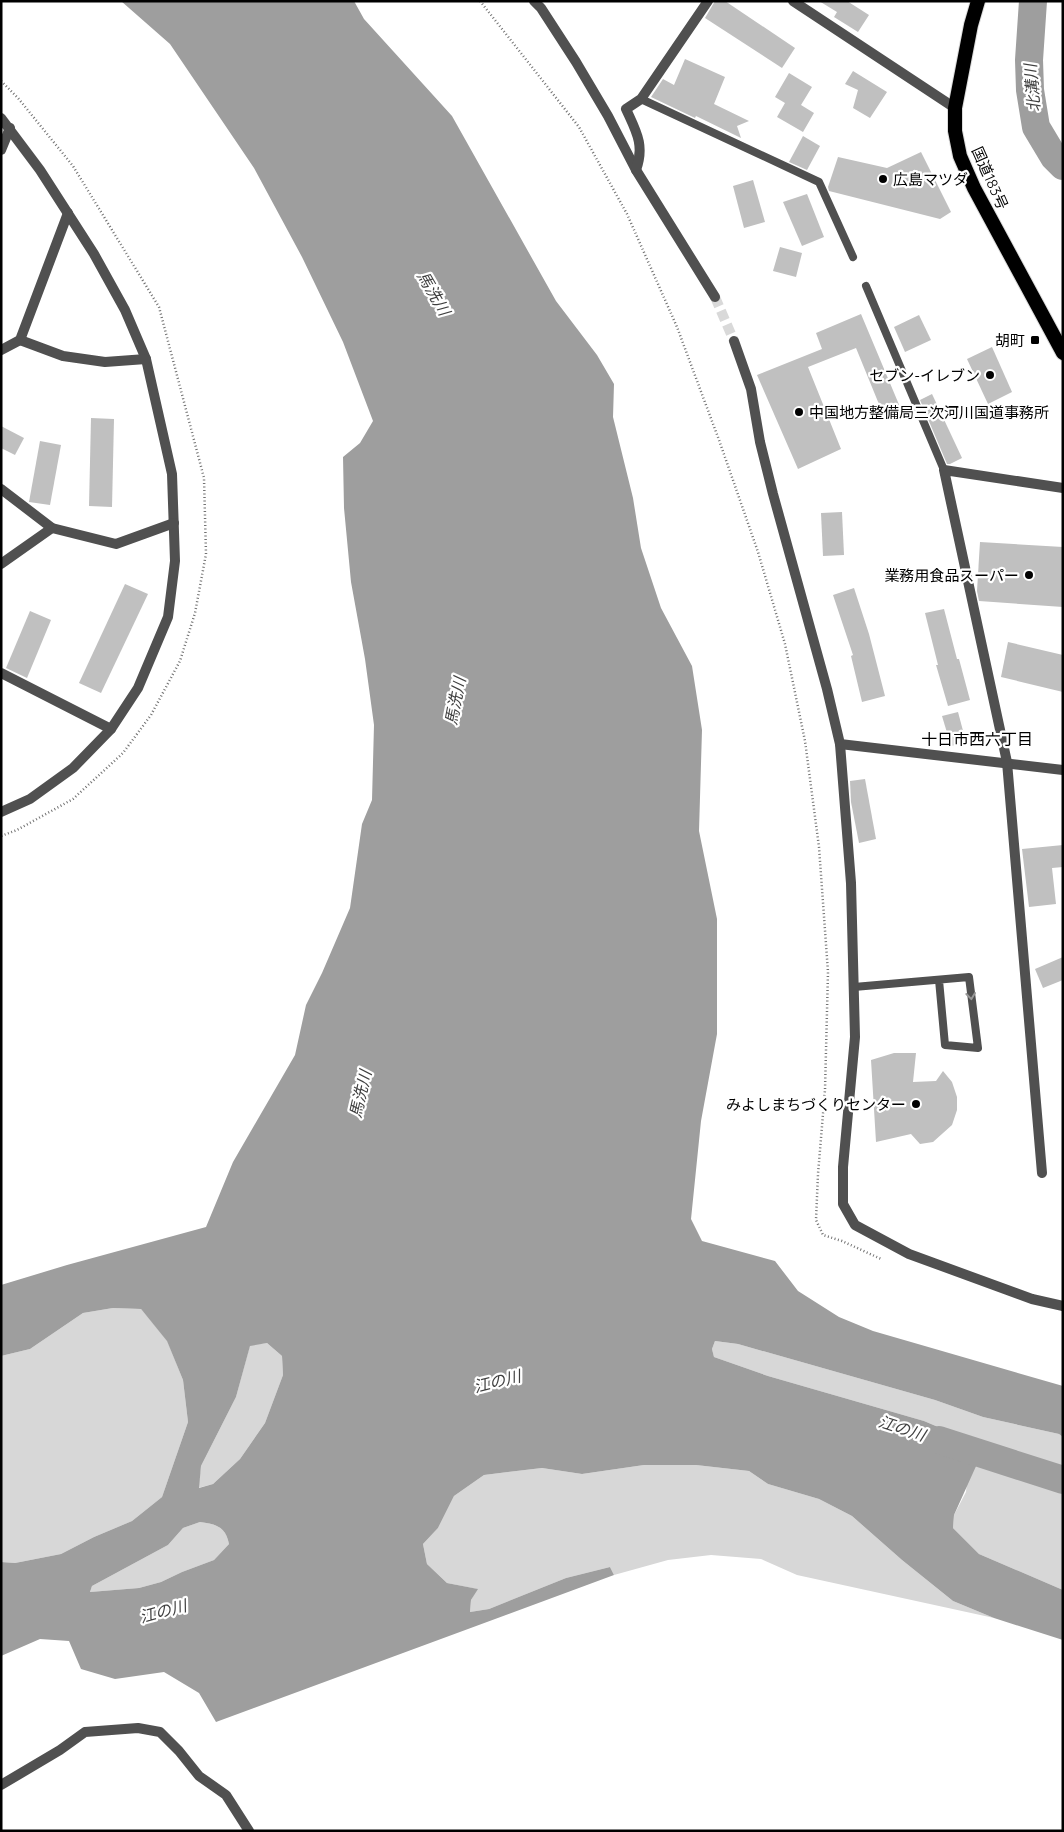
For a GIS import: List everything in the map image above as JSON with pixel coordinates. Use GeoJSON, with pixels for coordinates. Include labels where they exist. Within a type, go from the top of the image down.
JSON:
{"type":"FeatureCollection","features":[{"type":"Feature","properties":{"kind":"highway","name":"国道183号"},"geometry":{"type":"LineString","coordinates":[[978,1],[971,25],[955,108],[955,131],[960,156],[974,188],[1063,353]]}},
{"type":"Feature","properties":{"kind":"street"},"geometry":{"type":"LineString","coordinates":[[534,1],[541,8],[576,62],[608,116],[636,170],[715,297]]}},
{"type":"Feature","properties":{"kind":"street"},"geometry":{"type":"LineString","coordinates":[[636,170],[640,158],[640,141],[626,109],[640,99],[708,1]]}},
{"type":"Feature","properties":{"kind":"street"},"geometry":{"type":"LineString","coordinates":[[793,1],[955,108]]}},
{"type":"Feature","properties":{"kind":"street"},"geometry":{"type":"LineString","coordinates":[[1,118],[10,128],[94,254],[125,310],[146,359],[172,474],[175,561],[168,617],[138,688],[111,729],[73,768],[30,799],[1,812]]}},
{"type":"Feature","properties":{"kind":"street"},"geometry":{"type":"LineString","coordinates":[[1,150],[10,128]]}},
{"type":"Feature","properties":{"kind":"street"},"geometry":{"type":"LineString","coordinates":[[1,350],[20,340],[68,213]]}},
{"type":"Feature","properties":{"kind":"street"},"geometry":{"type":"LineString","coordinates":[[20,340],[64,356],[105,362],[146,359]]}},
{"type":"Feature","properties":{"kind":"street"},"geometry":{"type":"LineString","coordinates":[[734,341],[751,389],[760,442],[772,494],[827,689],[840,744],[851,883],[855,1037],[843,1167],[843,1204],[855,1225],[908,1254],[1032,1299],[1063,1306]]}},
{"type":"Feature","properties":{"kind":"street"},"geometry":{"type":"LineString","coordinates":[[1042,1173],[1007,762],[944,470],[1063,488]]}},
{"type":"Feature","properties":{"kind":"street"},"geometry":{"type":"LineString","coordinates":[[1,489],[52,528],[116,544],[174,523]]}},
{"type":"Feature","properties":{"kind":"street"},"geometry":{"type":"LineString","coordinates":[[1,564],[52,528]]}},
{"type":"Feature","properties":{"kind":"street"},"geometry":{"type":"LineString","coordinates":[[1,674],[111,729]]}},
{"type":"Feature","properties":{"kind":"street"},"geometry":{"type":"LineString","coordinates":[[840,744],[1063,770]]}},
{"type":"Feature","properties":{"kind":"street"},"geometry":{"type":"LineString","coordinates":[[1,1785],[60,1750],[84,1732],[138,1728],[160,1732],[179,1751],[199,1776],[226,1795],[249,1831]]}},
{"type":"Feature","properties":{"kind":"lane"},"geometry":{"type":"LineString","coordinates":[[640,99],[820,182],[853,258]]}},
{"type":"Feature","properties":{"kind":"lane"},"geometry":{"type":"LineString","coordinates":[[866,286],[944,470]]}},
{"type":"Feature","properties":{"kind":"lane"},"geometry":{"type":"LineString","coordinates":[[854,987],[969,977],[978,1048],[945,1045],[939,980]]}},
{"type":"Feature","properties":{"kind":"path"},"geometry":{"type":"LineString","coordinates":[[480,1],[580,127],[626,214],[677,327],[758,552],[785,644],[805,741],[819,847],[828,972],[825,1090],[816,1220],[823,1235],[842,1241],[881,1259]]}},
{"type":"Feature","properties":{"kind":"path"},"geometry":{"type":"LineString","coordinates":[[1,81],[18,98],[73,166],[159,307],[204,478],[206,554],[195,612],[180,661],[151,715],[122,753],[73,799],[17,830],[1,836]]}},
{"type":"Feature","properties":{"kind":"shaded area"},"geometry":{"type":"Polygon","coordinates":[[[113,1308],[141,1309],[167,1340],[183,1380],[188,1422],[162,1497],[132,1521],[94,1537],[61,1554],[15,1563],[1,1562],[1,1356],[30,1349],[83,1313],[113,1308]]]}},
{"type":"Feature","properties":{"kind":"shaded area"},"geometry":{"type":"Polygon","coordinates":[[[715,1341],[738,1344],[935,1400],[983,1417],[1059,1434],[1063,1437],[1063,1590],[979,1554],[953,1528],[954,1515],[966,1492],[971,1441],[924,1421],[768,1376],[714,1357],[712,1349],[715,1341]]]}},
{"type":"Feature","properties":{"kind":"shaded area"},"geometry":{"type":"Polygon","coordinates":[[[267,1343],[282,1356],[283,1375],[265,1423],[240,1459],[213,1484],[198,1488],[201,1466],[236,1397],[250,1345],[267,1343]]]}},
{"type":"Feature","properties":{"kind":"shaded area"},"geometry":{"type":"Polygon","coordinates":[[[644,1465],[696,1465],[749,1471],[768,1484],[819,1499],[852,1516],[953,1601],[994,1618],[797,1575],[761,1559],[711,1555],[668,1560],[614,1575],[610,1567],[566,1578],[489,1609],[470,1612],[471,1600],[477,1589],[447,1583],[427,1564],[423,1544],[438,1528],[454,1496],[484,1475],[542,1468],[582,1474],[644,1465]]]}},
{"type":"Feature","properties":{"kind":"shaded area"},"geometry":{"type":"Polygon","coordinates":[[[200,1522],[219,1527],[228,1538],[229,1544],[214,1560],[161,1582],[139,1588],[90,1592],[92,1586],[168,1545],[183,1528],[200,1522]]]}},
{"type":"Feature","properties":{"kind":"water","name":"馬洗川"},"geometry":{"type":"Polygon","coordinates":[[[121,1],[354,1],[364,19],[452,116],[556,301],[597,355],[614,384],[613,417],[633,498],[641,548],[661,608],[692,666],[702,730],[699,831],[717,919],[717,1034],[701,1121],[691,1219],[702,1241],[775,1261],[798,1291],[839,1317],[873,1331],[1063,1386],[1063,1437],[1059,1434],[983,1417],[935,1400],[738,1344],[715,1341],[712,1349],[714,1357],[768,1376],[924,1421],[971,1441],[977,1464],[954,1515],[953,1528],[979,1554],[1063,1590],[1063,1640],[994,1618],[953,1601],[852,1516],[819,1499],[768,1484],[749,1471],[696,1465],[644,1465],[582,1474],[542,1468],[484,1475],[454,1496],[438,1528],[423,1544],[427,1564],[447,1583],[478,1589],[471,1600],[470,1612],[489,1609],[566,1578],[610,1567],[614,1575],[216,1722],[199,1693],[164,1672],[115,1679],[81,1669],[69,1641],[40,1639],[1,1656],[1,1562],[15,1563],[61,1554],[94,1537],[132,1521],[162,1497],[188,1422],[183,1380],[167,1341],[141,1309],[113,1308],[83,1313],[30,1349],[1,1356],[1,1285],[206,1227],[233,1162],[295,1055],[306,1005],[350,908],[362,824],[372,800],[374,725],[365,659],[351,582],[344,508],[343,457],[360,443],[373,421],[343,342],[302,257],[254,168],[170,44],[121,1]],[[267,1343],[250,1346],[236,1397],[201,1466],[199,1488],[213,1484],[240,1459],[265,1423],[283,1375],[282,1356],[267,1343]],[[200,1522],[183,1528],[168,1545],[92,1586],[90,1592],[139,1588],[161,1582],[214,1560],[229,1544],[228,1538],[219,1527],[200,1522]]]}},
{"type":"Feature","properties":{"kind":"building"},"geometry":{"type":"Polygon","coordinates":[[[715,1],[725,1],[795,48],[782,68],[705,18],[715,1]]]}},
{"type":"Feature","properties":{"kind":"building"},"geometry":{"type":"Polygon","coordinates":[[[819,1],[847,1],[869,15],[858,32],[834,17],[837,12],[819,1]]]}},
{"type":"Feature","properties":{"kind":"building"},"geometry":{"type":"Polygon","coordinates":[[[685,59],[725,77],[714,104],[749,121],[737,126],[741,138],[651,97],[663,79],[674,85],[685,59]]]}},
{"type":"Feature","properties":{"kind":"building"},"geometry":{"type":"Polygon","coordinates":[[[853,71],[887,92],[870,118],[853,108],[858,90],[845,84],[853,71]]]}},
{"type":"Feature","properties":{"kind":"building"},"geometry":{"type":"Polygon","coordinates":[[[789,73],[812,87],[801,105],[814,113],[803,132],[777,117],[785,103],[775,97],[789,73]]]}},
{"type":"Feature","properties":{"kind":"building"},"geometry":{"type":"Polygon","coordinates":[[[803,136],[820,146],[807,170],[789,162],[803,136]]]}},
{"type":"Feature","properties":{"kind":"building","name":"広島マツダ"},"geometry":{"type":"Polygon","coordinates":[[[921,152],[951,212],[940,219],[829,191],[828,187],[838,157],[887,168],[921,152]]]}},
{"type":"Feature","properties":{"kind":"building"},"geometry":{"type":"Polygon","coordinates":[[[753,180],[765,222],[744,228],[733,186],[753,180]]]}},
{"type":"Feature","properties":{"kind":"building"},"geometry":{"type":"Polygon","coordinates":[[[807,194],[824,237],[802,246],[783,202],[807,194]]]}},
{"type":"Feature","properties":{"kind":"building"},"geometry":{"type":"Polygon","coordinates":[[[780,247],[802,253],[796,277],[773,271],[780,247]]]}},
{"type":"Feature","properties":{"kind":"building","name":"中国地方整備局三次河川国道事務所"},"geometry":{"type":"Polygon","coordinates":[[[861,314],[900,407],[883,414],[856,348],[808,367],[841,449],[798,469],[757,375],[822,349],[816,333],[861,314]]]}},
{"type":"Feature","properties":{"kind":"building"},"geometry":{"type":"Polygon","coordinates":[[[919,315],[931,340],[905,352],[894,327],[919,315]]]}},
{"type":"Feature","properties":{"kind":"building"},"geometry":{"type":"Polygon","coordinates":[[[992,347],[1012,392],[988,404],[967,359],[992,347]]]}},
{"type":"Feature","properties":{"kind":"building"},"geometry":{"type":"Polygon","coordinates":[[[932,394],[962,458],[950,464],[947,464],[920,400],[932,394]]]}},
{"type":"Feature","properties":{"kind":"building"},"geometry":{"type":"Polygon","coordinates":[[[91,418],[114,419],[112,507],[89,506],[91,418]]]}},
{"type":"Feature","properties":{"kind":"building"},"geometry":{"type":"Polygon","coordinates":[[[1,426],[24,438],[15,455],[1,448],[1,426]]]}},
{"type":"Feature","properties":{"kind":"building"},"geometry":{"type":"Polygon","coordinates":[[[40,441],[61,445],[50,505],[29,502],[40,441]]]}},
{"type":"Feature","properties":{"kind":"building"},"geometry":{"type":"Polygon","coordinates":[[[842,512],[844,555],[823,556],[821,513],[842,512]]]}},
{"type":"Feature","properties":{"kind":"building"},"geometry":{"type":"Polygon","coordinates":[[[980,542],[1063,547],[1063,607],[979,601],[977,591],[980,542]]]}},
{"type":"Feature","properties":{"kind":"building"},"geometry":{"type":"Polygon","coordinates":[[[125,584],[148,594],[101,693],[79,683],[125,584]]]}},
{"type":"Feature","properties":{"kind":"building"},"geometry":{"type":"Polygon","coordinates":[[[854,588],[869,634],[885,696],[862,702],[851,656],[853,655],[833,595],[854,588]]]}},
{"type":"Feature","properties":{"kind":"building"},"geometry":{"type":"Polygon","coordinates":[[[944,609],[970,700],[948,706],[936,665],[938,665],[925,613],[944,609]]]}},
{"type":"Feature","properties":{"kind":"building"},"geometry":{"type":"Polygon","coordinates":[[[30,611],[51,620],[27,678],[6,668],[30,611]]]}},
{"type":"Feature","properties":{"kind":"building"},"geometry":{"type":"Polygon","coordinates":[[[1008,642],[1063,655],[1063,692],[1001,677],[1008,642]]]}},
{"type":"Feature","properties":{"kind":"building"},"geometry":{"type":"Polygon","coordinates":[[[958,712],[966,742],[951,746],[942,716],[958,712]]]}},
{"type":"Feature","properties":{"kind":"building"},"geometry":{"type":"Polygon","coordinates":[[[865,779],[876,839],[859,843],[851,802],[850,781],[865,779]]]}},
{"type":"Feature","properties":{"kind":"building"},"geometry":{"type":"Polygon","coordinates":[[[1063,845],[1063,867],[1052,868],[1056,904],[1029,907],[1022,849],[1063,845]]]}},
{"type":"Feature","properties":{"kind":"building"},"geometry":{"type":"Polygon","coordinates":[[[1063,957],[1063,980],[1043,988],[1035,969],[1063,957]]]}},
{"type":"Feature","properties":{"kind":"building","name":"みよしまちづくりセンター"},"geometry":{"type":"Polygon","coordinates":[[[894,1053],[916,1053],[913,1082],[936,1081],[943,1071],[952,1082],[957,1097],[957,1110],[952,1125],[933,1142],[920,1144],[911,1134],[876,1142],[871,1060],[894,1053]]]}},
{"type":"Feature","properties":{"kind":"waterway","name":"北溝川"},"geometry":{"type":"LineString","coordinates":[[1033,1],[1029,60],[1030,90],[1036,127],[1054,157],[1063,166]]}},
{"type":"Feature","properties":{"kind":"waterway","name":"江の川"},"geometry":{"type":"LineString","coordinates":[[939,1440],[1063,1480]]}},
{"type":"Feature","properties":{"kind":"tunnel"},"geometry":{"type":"LineString","coordinates":[[715,297],[734,341]]}},
{"type":"Feature","properties":{"kind":"place","name":"広島マツダ"},"geometry":{"type":"Point","coordinates":[883,179]}},
{"type":"Feature","properties":{"kind":"place","name":"胡町"},"geometry":{"type":"Point","coordinates":[1035,340]}},
{"type":"Feature","properties":{"kind":"place","name":"セブン-イレブン"},"geometry":{"type":"Point","coordinates":[990,375]}},
{"type":"Feature","properties":{"kind":"place","name":"中国地方整備局三次河川国道事務所"},"geometry":{"type":"Point","coordinates":[799,412]}},
{"type":"Feature","properties":{"kind":"place","name":"業務用食品スーパー"},"geometry":{"type":"Point","coordinates":[1029,575]}},
{"type":"Feature","properties":{"kind":"place","name":"みよしまちづくりセンター"},"geometry":{"type":"Point","coordinates":[916,1104]}},
{"type":"Feature","properties":{"kind":"district","name":"十日市西六丁目"},"geometry":{"type":"Point","coordinates":[977,739]}}]}
